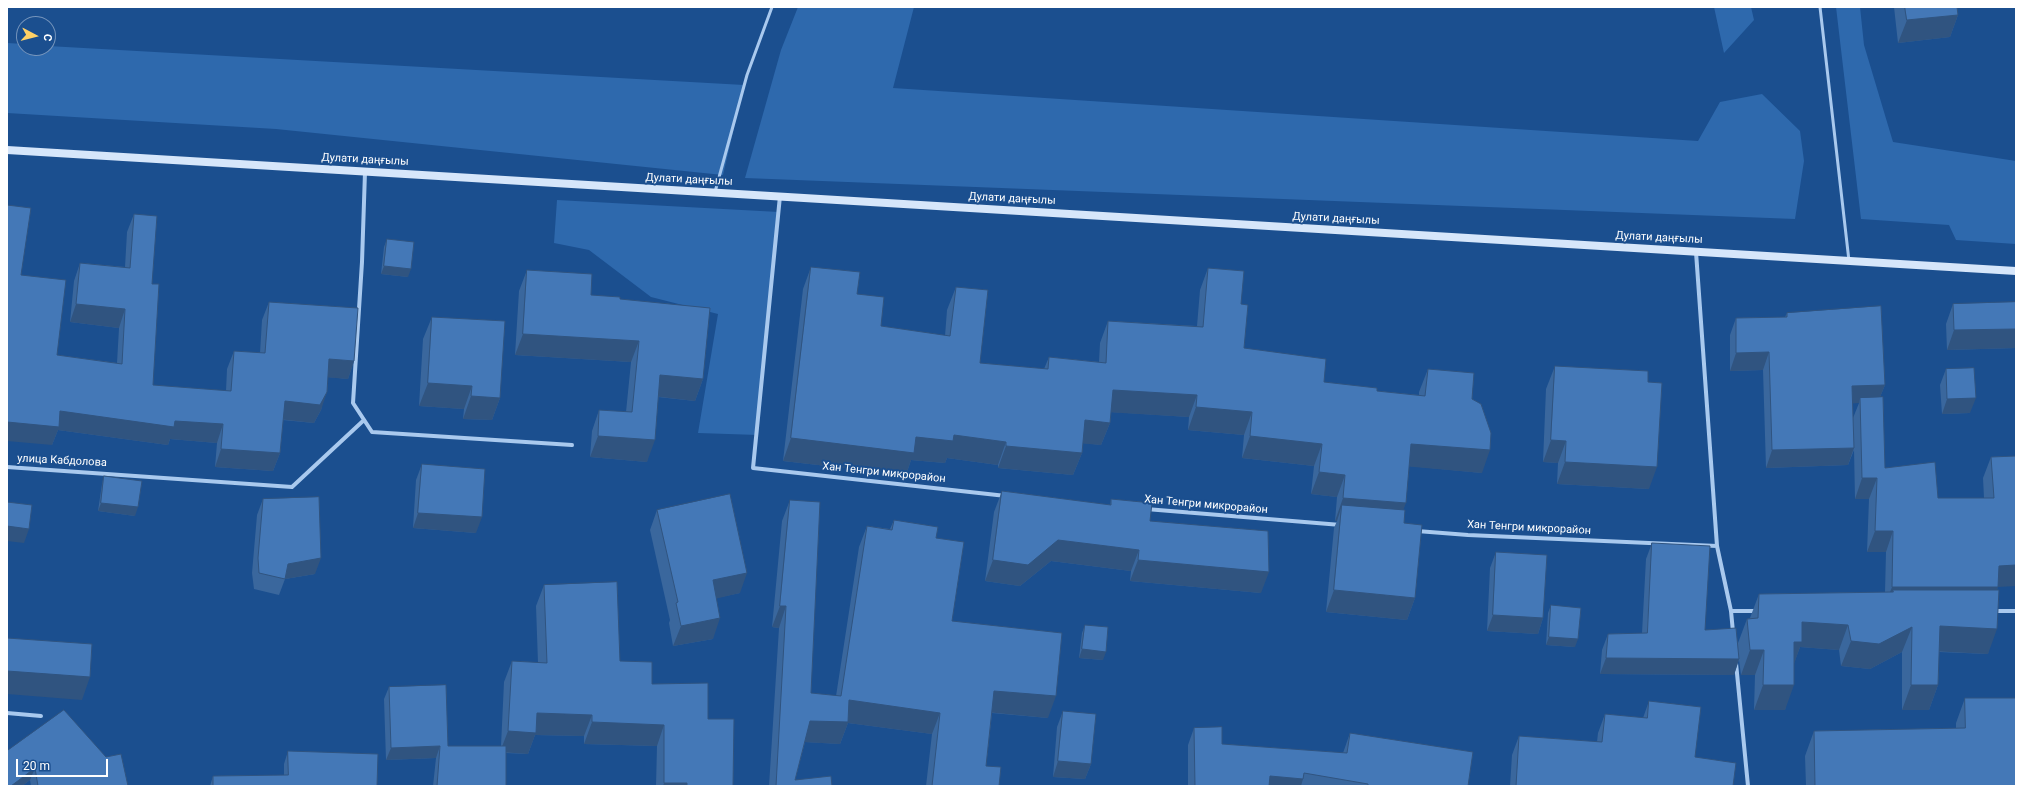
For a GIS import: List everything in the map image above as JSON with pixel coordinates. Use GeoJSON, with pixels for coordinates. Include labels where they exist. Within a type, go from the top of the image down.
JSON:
{"type":"FeatureCollection","features":[{"type":"Feature","properties":{"kind":"main road","name":"Дулати даңғылы"},"geometry":{"type":"LineString","coordinates":[[7,150],[2016,270]]}},
{"type":"Feature","properties":{"kind":"street"},"geometry":{"type":"LineString","coordinates":[[365,171],[362,262],[352,403],[372,432],[572,445]]}},
{"type":"Feature","properties":{"kind":"street","name":"Хан Тенгри микрорайон"},"geometry":{"type":"LineString","coordinates":[[780,196],[753,468],[1012,496]]}},
{"type":"Feature","properties":{"kind":"street"},"geometry":{"type":"LineString","coordinates":[[1696,252],[1717,546],[1731,611],[1734,635]]}},
{"type":"Feature","properties":{"kind":"street","name":"улица Кабдолова"},"geometry":{"type":"LineString","coordinates":[[7,467],[115,473],[292,487],[364,420]]}},
{"type":"Feature","properties":{"kind":"street","name":"Хан Тенгри микрорайон"},"geometry":{"type":"LineString","coordinates":[[1138,508],[1350,525]]}},
{"type":"Feature","properties":{"kind":"street","name":"Хан Тенгри микрорайон"},"geometry":{"type":"LineString","coordinates":[[1413,530],[1475,535],[1717,546]]}},
{"type":"Feature","properties":{"kind":"street"},"geometry":{"type":"LineString","coordinates":[[1731,611],[1763,611]]}},
{"type":"Feature","properties":{"kind":"street"},"geometry":{"type":"LineString","coordinates":[[1984,611],[2016,611]]}},
{"type":"Feature","properties":{"kind":"street"},"geometry":{"type":"LineString","coordinates":[[1736,659],[1748,786]]}},
{"type":"Feature","properties":{"kind":"street"},"geometry":{"type":"LineString","coordinates":[[7,713],[41,716]]}},
{"type":"Feature","properties":{"kind":"lane"},"geometry":{"type":"LineString","coordinates":[[715,192],[747,75],[772,7]]}},
{"type":"Feature","properties":{"kind":"lane"},"geometry":{"type":"LineString","coordinates":[[1820,7],[1849,261]]}},
{"type":"Feature","properties":{"kind":"shaded area"},"geometry":{"type":"Polygon","coordinates":[[[798,7],[914,7],[893,88],[1698,141],[1720,102],[1762,94],[1800,131],[1804,161],[1795,219],[745,178],[781,50],[798,7]]]}},
{"type":"Feature","properties":{"kind":"shaded area"},"geometry":{"type":"Polygon","coordinates":[[[1714,7],[1751,7],[1754,20],[1724,53],[1714,7]]]}},
{"type":"Feature","properties":{"kind":"shaded area"},"geometry":{"type":"Polygon","coordinates":[[[1836,7],[1860,7],[1864,45],[1893,142],[2016,161],[2016,244],[1956,240],[1949,225],[1861,219],[1836,7]]]}},
{"type":"Feature","properties":{"kind":"shaded area"},"geometry":{"type":"Polygon","coordinates":[[[7,43],[16,44],[16,56],[56,56],[56,46],[744,85],[723,175],[276,129],[7,113],[7,43]]]}},
{"type":"Feature","properties":{"kind":"shaded area"},"geometry":{"type":"Polygon","coordinates":[[[557,200],[779,212],[758,435],[698,433],[718,314],[651,297],[589,250],[554,243],[557,200]]]}},
{"type":"Feature","properties":{"kind":"building"},"geometry":{"type":"Polygon","coordinates":[[[1905,7],[1957,7],[1958,15],[1907,20],[1905,7]]]}},
{"type":"Feature","properties":{"kind":"building"},"geometry":{"type":"Polygon","coordinates":[[[7,205],[31,208],[21,275],[66,280],[57,355],[122,364],[125,309],[76,304],[80,263],[130,268],[134,214],[157,216],[152,284],[159,284],[153,385],[231,391],[234,351],[265,353],[269,302],[358,308],[354,361],[329,359],[327,392],[320,405],[285,401],[280,453],[221,449],[223,424],[175,421],[174,427],[60,411],[59,427],[7,422],[7,205]]]}},
{"type":"Feature","properties":{"kind":"building"},"geometry":{"type":"Polygon","coordinates":[[[387,239],[414,242],[411,269],[384,266],[387,239]]]}},
{"type":"Feature","properties":{"kind":"building"},"geometry":{"type":"Polygon","coordinates":[[[811,267],[860,272],[857,294],[884,297],[881,326],[950,336],[956,287],[988,290],[980,363],[1048,369],[1049,357],[1106,363],[1108,321],[1203,327],[1208,268],[1244,271],[1241,304],[1248,305],[1244,348],[1326,359],[1324,382],[1377,388],[1377,391],[1425,396],[1428,369],[1474,373],[1472,399],[1481,404],[1491,433],[1490,450],[1411,444],[1406,503],[1343,498],[1345,475],[1319,472],[1322,444],[1250,436],[1252,412],[1196,407],[1197,395],[1113,390],[1110,423],[1085,420],[1082,453],[1006,446],[1006,442],[954,435],[953,441],[916,437],[914,453],[791,438],[811,267]]]}},
{"type":"Feature","properties":{"kind":"building"},"geometry":{"type":"Polygon","coordinates":[[[527,270],[592,274],[591,295],[710,308],[703,379],[660,375],[655,440],[598,436],[599,410],[632,412],[639,341],[523,334],[527,270]]]}},
{"type":"Feature","properties":{"kind":"building"},"geometry":{"type":"Polygon","coordinates":[[[2016,302],[2016,329],[1954,330],[1953,304],[2016,302]]]}},
{"type":"Feature","properties":{"kind":"building"},"geometry":{"type":"Polygon","coordinates":[[[1881,306],[1885,385],[1852,386],[1854,448],[1772,450],[1769,352],[1736,353],[1736,318],[1787,317],[1787,313],[1881,306]]]}},
{"type":"Feature","properties":{"kind":"building"},"geometry":{"type":"Polygon","coordinates":[[[432,317],[505,321],[500,398],[471,396],[472,386],[428,383],[432,317]]]}},
{"type":"Feature","properties":{"kind":"building"},"geometry":{"type":"Polygon","coordinates":[[[1555,366],[1648,371],[1648,382],[1662,383],[1657,467],[1565,462],[1566,441],[1551,440],[1555,366]]]}},
{"type":"Feature","properties":{"kind":"building"},"geometry":{"type":"Polygon","coordinates":[[[1974,368],[1976,398],[1947,399],[1946,369],[1974,368]]]}},
{"type":"Feature","properties":{"kind":"building"},"geometry":{"type":"Polygon","coordinates":[[[1883,397],[1885,468],[1935,462],[1938,498],[1994,498],[1991,457],[2016,456],[2016,565],[1999,566],[1998,587],[1892,587],[1893,531],[1875,531],[1877,478],[1862,478],[1860,398],[1883,397]]]}},
{"type":"Feature","properties":{"kind":"building"},"geometry":{"type":"Polygon","coordinates":[[[422,464],[485,469],[482,517],[418,513],[422,464]]]}},
{"type":"Feature","properties":{"kind":"building"},"geometry":{"type":"Polygon","coordinates":[[[104,476],[142,481],[138,507],[101,503],[104,476]]]}},
{"type":"Feature","properties":{"kind":"building"},"geometry":{"type":"Polygon","coordinates":[[[1002,491],[1111,505],[1111,499],[1152,503],[1150,521],[1268,531],[1269,572],[1138,560],[1139,550],[1058,540],[1028,565],[993,560],[1002,491]]]}},
{"type":"Feature","properties":{"kind":"building"},"geometry":{"type":"Polygon","coordinates":[[[730,494],[747,573],[713,580],[720,618],[681,626],[676,603],[678,602],[657,510],[730,494]]]}},
{"type":"Feature","properties":{"kind":"building"},"geometry":{"type":"Polygon","coordinates":[[[319,497],[321,558],[288,564],[285,579],[259,573],[258,558],[263,499],[319,497]]]}},
{"type":"Feature","properties":{"kind":"building"},"geometry":{"type":"Polygon","coordinates":[[[790,500],[820,502],[811,693],[841,696],[867,526],[892,530],[894,520],[938,527],[936,538],[964,542],[952,621],[1062,633],[1056,696],[994,691],[986,766],[1001,767],[999,786],[932,786],[940,713],[849,700],[848,722],[810,721],[795,780],[831,776],[832,786],[776,786],[786,606],[780,606],[790,500]]]}},
{"type":"Feature","properties":{"kind":"building"},"geometry":{"type":"Polygon","coordinates":[[[7,502],[32,505],[29,529],[7,526],[7,502]]]}},
{"type":"Feature","properties":{"kind":"building"},"geometry":{"type":"Polygon","coordinates":[[[1342,505],[1405,510],[1404,523],[1422,525],[1415,598],[1334,590],[1342,505]]]}},
{"type":"Feature","properties":{"kind":"building"},"geometry":{"type":"Polygon","coordinates":[[[1652,543],[1710,546],[1705,630],[1736,628],[1739,659],[1606,658],[1608,634],[1647,633],[1652,543]]]}},
{"type":"Feature","properties":{"kind":"building"},"geometry":{"type":"Polygon","coordinates":[[[1496,552],[1547,555],[1543,618],[1493,615],[1496,552]]]}},
{"type":"Feature","properties":{"kind":"building"},"geometry":{"type":"Polygon","coordinates":[[[617,582],[620,661],[652,662],[652,684],[708,683],[708,719],[734,719],[733,786],[687,786],[687,783],[664,783],[664,725],[592,722],[592,715],[537,713],[536,733],[508,731],[512,661],[547,663],[544,585],[617,582]]]}},
{"type":"Feature","properties":{"kind":"building"},"geometry":{"type":"Polygon","coordinates":[[[1893,590],[1999,590],[1997,629],[1940,626],[1938,685],[1911,685],[1912,627],[1879,644],[1851,641],[1848,625],[1802,622],[1802,642],[1794,642],[1794,685],[1763,685],[1764,650],[1750,650],[1747,619],[1758,618],[1759,594],[1893,592],[1893,590]]]}},
{"type":"Feature","properties":{"kind":"building"},"geometry":{"type":"Polygon","coordinates":[[[1551,605],[1581,608],[1578,639],[1549,637],[1551,605]]]}},
{"type":"Feature","properties":{"kind":"building"},"geometry":{"type":"Polygon","coordinates":[[[1085,625],[1108,627],[1106,652],[1082,649],[1085,625]]]}},
{"type":"Feature","properties":{"kind":"building"},"geometry":{"type":"Polygon","coordinates":[[[7,638],[92,644],[90,677],[7,671],[7,638]]]}},
{"type":"Feature","properties":{"kind":"building"},"geometry":{"type":"Polygon","coordinates":[[[446,685],[448,746],[506,746],[506,786],[437,786],[440,746],[391,748],[389,687],[446,685]]]}},
{"type":"Feature","properties":{"kind":"building"},"geometry":{"type":"Polygon","coordinates":[[[1965,698],[2016,698],[2016,786],[1815,786],[1814,731],[1965,728],[1965,698]]]}},
{"type":"Feature","properties":{"kind":"building"},"geometry":{"type":"Polygon","coordinates":[[[1649,701],[1701,707],[1695,757],[1736,763],[1733,786],[1516,786],[1519,736],[1602,742],[1605,714],[1647,718],[1649,701]]]}},
{"type":"Feature","properties":{"kind":"building"},"geometry":{"type":"Polygon","coordinates":[[[64,710],[106,757],[121,754],[128,786],[38,786],[35,768],[11,786],[7,786],[7,751],[64,710]]]}},
{"type":"Feature","properties":{"kind":"building"},"geometry":{"type":"Polygon","coordinates":[[[1063,711],[1096,714],[1091,764],[1058,761],[1063,711]]]}},
{"type":"Feature","properties":{"kind":"building"},"geometry":{"type":"Polygon","coordinates":[[[1222,727],[1222,744],[1347,753],[1350,733],[1473,752],[1468,786],[1368,786],[1368,784],[1304,773],[1303,779],[1270,776],[1269,786],[1195,786],[1194,728],[1222,727]]]}},
{"type":"Feature","properties":{"kind":"building"},"geometry":{"type":"Polygon","coordinates":[[[288,751],[378,754],[377,786],[213,786],[213,776],[288,775],[288,751]]]}}]}
